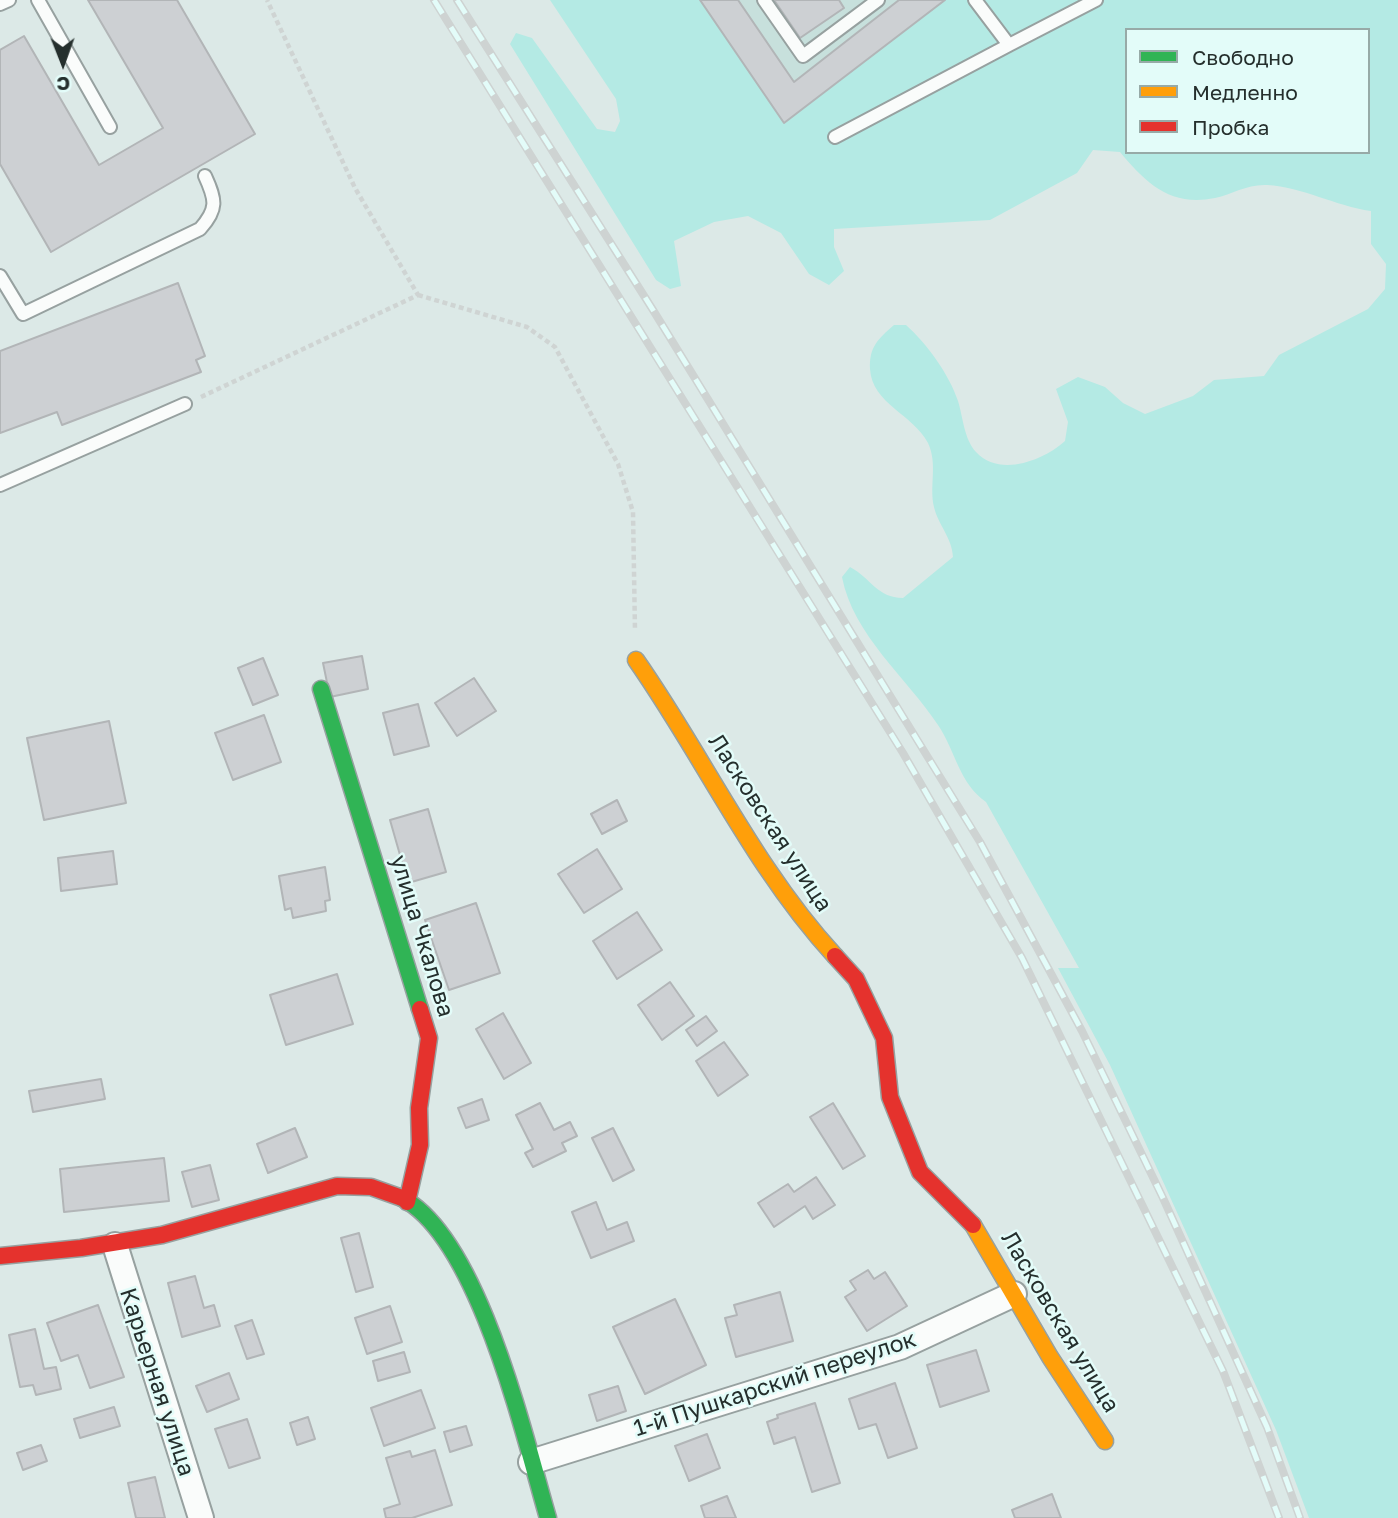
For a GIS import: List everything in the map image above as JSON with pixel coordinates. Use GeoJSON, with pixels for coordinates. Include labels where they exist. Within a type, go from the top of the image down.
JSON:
{"type":"FeatureCollection","features":[{"type":"Feature","properties":{"kind":"street","name":"Ласковская улица"},"geometry":{"type":"LineString","coordinates":[[636,660],[678,720],[729,809],[797,915],[856,979],[884,1038],[890,1097],[920,1172],[980,1232],[1014,1294],[1105,1441]]}},
{"type":"Feature","properties":{"kind":"street","name":"улица Чкалова"},"geometry":{"type":"LineString","coordinates":[[321,689],[429,1038],[419,1108],[420,1145],[407,1202]]}},
{"type":"Feature","properties":{"kind":"street"},"geometry":{"type":"LineString","coordinates":[[0,1256],[115,1245],[155,1238],[338,1185],[375,1187],[407,1202],[424,1211],[441,1231],[461,1265],[498,1359],[548,1518]]}},
{"type":"Feature","properties":{"kind":"street","name":"Карьерная улица"},"geometry":{"type":"LineString","coordinates":[[115,1245],[201,1518]]}},
{"type":"Feature","properties":{"kind":"street","name":"1-й Пушкарский переулок"},"geometry":{"type":"LineString","coordinates":[[531,1462],[900,1347],[1014,1294]]}},
{"type":"Feature","properties":{"kind":"lane"},"geometry":{"type":"LineString","coordinates":[[0,4],[9,0]]}},
{"type":"Feature","properties":{"kind":"lane"},"geometry":{"type":"LineString","coordinates":[[38,0],[110,127]]}},
{"type":"Feature","properties":{"kind":"lane"},"geometry":{"type":"LineString","coordinates":[[764,0],[803,55],[872,2]]}},
{"type":"Feature","properties":{"kind":"lane"},"geometry":{"type":"LineString","coordinates":[[975,0],[1009,45]]}},
{"type":"Feature","properties":{"kind":"lane"},"geometry":{"type":"LineString","coordinates":[[835,138],[1096,0]]}},
{"type":"Feature","properties":{"kind":"lane"},"geometry":{"type":"LineString","coordinates":[[0,276],[23,314],[200,229],[214,214],[216,199],[205,176]]}},
{"type":"Feature","properties":{"kind":"lane"},"geometry":{"type":"LineString","coordinates":[[0,485],[185,404]]}},
{"type":"Feature","properties":{"kind":"path"},"geometry":{"type":"LineString","coordinates":[[267,0],[355,188],[418,295]]}},
{"type":"Feature","properties":{"kind":"path"},"geometry":{"type":"LineString","coordinates":[[185,404],[418,295],[527,327],[555,347],[618,464],[633,512],[636,660]]}},
{"type":"Feature","properties":{"kind":"shaded area"},"geometry":{"type":"Polygon","coordinates":[[[550,0],[700,0],[784,123],[945,0],[1398,0],[1398,1518],[1309,1518],[1276,1430],[1110,1065],[1058,968],[1079,968],[986,802],[964,776],[938,725],[857,618],[842,577],[850,567],[880,591],[903,598],[953,557],[950,543],[934,507],[933,467],[928,443],[913,424],[885,400],[872,381],[870,361],[873,349],[894,325],[906,325],[922,341],[943,370],[958,401],[969,441],[976,452],[997,464],[1022,463],[1046,454],[1065,441],[1068,422],[1056,389],[1078,377],[1105,387],[1123,403],[1145,414],[1193,396],[1214,380],[1264,376],[1279,355],[1368,309],[1385,289],[1386,264],[1371,244],[1371,211],[1293,189],[1267,185],[1215,198],[1185,199],[1172,196],[1150,183],[1120,152],[1093,150],[1077,173],[990,220],[834,229],[834,247],[844,271],[829,285],[809,274],[781,233],[748,216],[714,222],[674,241],[681,286],[670,289],[656,280],[510,44],[516,33],[532,38],[597,129],[615,132],[620,121],[616,99],[550,0]]]}},
{"type":"Feature","properties":{"kind":"shaded area"},"geometry":{"type":"Polygon","coordinates":[[[700,0],[945,0],[784,123],[700,0]]]}},
{"type":"Feature","properties":{"kind":"building"},"geometry":{"type":"Polygon","coordinates":[[[88,0],[177,0],[255,134],[51,252],[0,164],[0,50],[24,36],[99,165],[163,128],[88,0]]]}},
{"type":"Feature","properties":{"kind":"building"},"geometry":{"type":"Polygon","coordinates":[[[700,0],[738,0],[794,82],[899,0],[945,0],[784,123],[700,0]]]}},
{"type":"Feature","properties":{"kind":"building"},"geometry":{"type":"Polygon","coordinates":[[[774,0],[839,0],[844,8],[800,38],[774,0]]]}},
{"type":"Feature","properties":{"kind":"building"},"geometry":{"type":"Polygon","coordinates":[[[178,283],[205,356],[196,360],[201,372],[62,425],[57,412],[0,433],[0,351],[178,283]]]}},
{"type":"Feature","properties":{"kind":"building"},"geometry":{"type":"Polygon","coordinates":[[[362,656],[368,689],[330,697],[323,663],[362,656]]]}},
{"type":"Feature","properties":{"kind":"building"},"geometry":{"type":"Polygon","coordinates":[[[263,658],[278,695],[253,705],[238,668],[263,658]]]}},
{"type":"Feature","properties":{"kind":"building"},"geometry":{"type":"Polygon","coordinates":[[[474,678],[496,711],[457,736],[435,703],[474,678]]]}},
{"type":"Feature","properties":{"kind":"building"},"geometry":{"type":"Polygon","coordinates":[[[418,704],[429,746],[394,755],[383,713],[418,704]]]}},
{"type":"Feature","properties":{"kind":"building"},"geometry":{"type":"Polygon","coordinates":[[[264,715],[281,762],[233,780],[215,733],[264,715]]]}},
{"type":"Feature","properties":{"kind":"building"},"geometry":{"type":"Polygon","coordinates":[[[109,721],[126,803],[44,820],[27,738],[109,721]]]}},
{"type":"Feature","properties":{"kind":"building"},"geometry":{"type":"Polygon","coordinates":[[[617,800],[627,821],[602,834],[591,814],[617,800]]]}},
{"type":"Feature","properties":{"kind":"building"},"geometry":{"type":"Polygon","coordinates":[[[428,809],[446,872],[408,883],[390,820],[428,809]]]}},
{"type":"Feature","properties":{"kind":"building"},"geometry":{"type":"Polygon","coordinates":[[[597,849],[622,889],[584,913],[558,874],[597,849]]]}},
{"type":"Feature","properties":{"kind":"building"},"geometry":{"type":"Polygon","coordinates":[[[113,851],[117,884],[61,891],[58,858],[113,851]]]}},
{"type":"Feature","properties":{"kind":"building"},"geometry":{"type":"Polygon","coordinates":[[[325,867],[330,900],[325,901],[326,911],[293,918],[291,908],[285,910],[279,876],[325,867]]]}},
{"type":"Feature","properties":{"kind":"building"},"geometry":{"type":"Polygon","coordinates":[[[476,903],[500,973],[449,990],[425,920],[476,903]]]}},
{"type":"Feature","properties":{"kind":"building"},"geometry":{"type":"Polygon","coordinates":[[[637,912],[662,950],[617,979],[593,941],[637,912]]]}},
{"type":"Feature","properties":{"kind":"building"},"geometry":{"type":"Polygon","coordinates":[[[337,974],[353,1024],[286,1045],[270,995],[337,974]]]}},
{"type":"Feature","properties":{"kind":"building"},"geometry":{"type":"Polygon","coordinates":[[[670,982],[694,1016],[662,1040],[638,1005],[670,982]]]}},
{"type":"Feature","properties":{"kind":"building"},"geometry":{"type":"Polygon","coordinates":[[[503,1013],[531,1063],[504,1079],[476,1029],[503,1013]]]}},
{"type":"Feature","properties":{"kind":"building"},"geometry":{"type":"Polygon","coordinates":[[[706,1016],[717,1031],[697,1046],[686,1030],[706,1016]]]}},
{"type":"Feature","properties":{"kind":"building"},"geometry":{"type":"Polygon","coordinates":[[[724,1042],[748,1075],[718,1096],[696,1061],[724,1042]]]}},
{"type":"Feature","properties":{"kind":"building"},"geometry":{"type":"Polygon","coordinates":[[[101,1079],[105,1099],[33,1112],[29,1091],[101,1079]]]}},
{"type":"Feature","properties":{"kind":"building"},"geometry":{"type":"Polygon","coordinates":[[[482,1099],[489,1120],[466,1128],[458,1108],[482,1099]]]}},
{"type":"Feature","properties":{"kind":"building"},"geometry":{"type":"Polygon","coordinates":[[[540,1103],[554,1130],[570,1122],[577,1136],[562,1143],[566,1151],[533,1167],[525,1153],[533,1149],[516,1115],[540,1103]]]}},
{"type":"Feature","properties":{"kind":"building"},"geometry":{"type":"Polygon","coordinates":[[[833,1103],[865,1156],[843,1169],[810,1117],[833,1103]]]}},
{"type":"Feature","properties":{"kind":"building"},"geometry":{"type":"Polygon","coordinates":[[[295,1128],[307,1157],[268,1173],[257,1144],[295,1128]]]}},
{"type":"Feature","properties":{"kind":"building"},"geometry":{"type":"Polygon","coordinates":[[[613,1128],[634,1170],[613,1181],[592,1138],[613,1128]]]}},
{"type":"Feature","properties":{"kind":"building"},"geometry":{"type":"Polygon","coordinates":[[[164,1158],[169,1201],[64,1212],[60,1169],[164,1158]]]}},
{"type":"Feature","properties":{"kind":"building"},"geometry":{"type":"Polygon","coordinates":[[[210,1165],[219,1200],[192,1207],[182,1172],[210,1165]]]}},
{"type":"Feature","properties":{"kind":"building"},"geometry":{"type":"Polygon","coordinates":[[[816,1177],[835,1205],[813,1219],[805,1206],[774,1227],[758,1203],[788,1184],[794,1192],[816,1177]]]}},
{"type":"Feature","properties":{"kind":"building"},"geometry":{"type":"Polygon","coordinates":[[[596,1202],[607,1230],[627,1222],[634,1241],[591,1258],[572,1212],[596,1202]]]}},
{"type":"Feature","properties":{"kind":"building"},"geometry":{"type":"Polygon","coordinates":[[[359,1233],[373,1287],[356,1292],[341,1238],[359,1233]]]}},
{"type":"Feature","properties":{"kind":"building"},"geometry":{"type":"Polygon","coordinates":[[[868,1270],[874,1279],[885,1272],[907,1306],[867,1331],[845,1297],[856,1290],[850,1281],[868,1270]]]}},
{"type":"Feature","properties":{"kind":"building"},"geometry":{"type":"Polygon","coordinates":[[[195,1276],[204,1308],[214,1305],[220,1326],[182,1337],[168,1283],[195,1276]]]}},
{"type":"Feature","properties":{"kind":"building"},"geometry":{"type":"Polygon","coordinates":[[[780,1292],[793,1341],[736,1357],[725,1318],[737,1315],[734,1305],[780,1292]]]}},
{"type":"Feature","properties":{"kind":"building"},"geometry":{"type":"Polygon","coordinates":[[[675,1299],[706,1365],[645,1394],[613,1327],[675,1299]]]}},
{"type":"Feature","properties":{"kind":"building"},"geometry":{"type":"Polygon","coordinates":[[[98,1305],[124,1377],[90,1388],[78,1355],[61,1361],[47,1323],[98,1305]]]}},
{"type":"Feature","properties":{"kind":"building"},"geometry":{"type":"Polygon","coordinates":[[[390,1306],[402,1342],[367,1354],[355,1318],[390,1306]]]}},
{"type":"Feature","properties":{"kind":"building"},"geometry":{"type":"Polygon","coordinates":[[[252,1320],[264,1354],[247,1359],[235,1326],[252,1320]]]}},
{"type":"Feature","properties":{"kind":"building"},"geometry":{"type":"Polygon","coordinates":[[[35,1329],[44,1369],[56,1367],[61,1389],[36,1395],[33,1385],[20,1387],[9,1335],[35,1329]]]}},
{"type":"Feature","properties":{"kind":"building"},"geometry":{"type":"Polygon","coordinates":[[[976,1350],[989,1391],[940,1407],[927,1365],[976,1350]]]}},
{"type":"Feature","properties":{"kind":"building"},"geometry":{"type":"Polygon","coordinates":[[[404,1352],[410,1372],[378,1381],[373,1361],[404,1352]]]}},
{"type":"Feature","properties":{"kind":"building"},"geometry":{"type":"Polygon","coordinates":[[[229,1373],[239,1399],[207,1412],[196,1386],[229,1373]]]}},
{"type":"Feature","properties":{"kind":"building"},"geometry":{"type":"Polygon","coordinates":[[[895,1383],[917,1448],[888,1458],[876,1424],[859,1429],[849,1399],[895,1383]]]}},
{"type":"Feature","properties":{"kind":"building"},"geometry":{"type":"Polygon","coordinates":[[[618,1386],[626,1411],[597,1421],[589,1395],[618,1386]]]}},
{"type":"Feature","properties":{"kind":"building"},"geometry":{"type":"Polygon","coordinates":[[[421,1390],[435,1428],[384,1446],[371,1408],[421,1390]]]}},
{"type":"Feature","properties":{"kind":"building"},"geometry":{"type":"Polygon","coordinates":[[[815,1403],[840,1483],[812,1492],[795,1437],[774,1444],[767,1422],[778,1418],[777,1415],[815,1403]]]}},
{"type":"Feature","properties":{"kind":"building"},"geometry":{"type":"Polygon","coordinates":[[[114,1407],[120,1426],[80,1438],[74,1419],[114,1407]]]}},
{"type":"Feature","properties":{"kind":"building"},"geometry":{"type":"Polygon","coordinates":[[[308,1417],[315,1439],[297,1445],[290,1423],[308,1417]]]}},
{"type":"Feature","properties":{"kind":"building"},"geometry":{"type":"Polygon","coordinates":[[[247,1419],[260,1458],[229,1468],[215,1429],[247,1419]]]}},
{"type":"Feature","properties":{"kind":"building"},"geometry":{"type":"Polygon","coordinates":[[[466,1426],[472,1445],[450,1452],[444,1432],[466,1426]]]}},
{"type":"Feature","properties":{"kind":"building"},"geometry":{"type":"Polygon","coordinates":[[[707,1434],[720,1468],[689,1481],[675,1446],[707,1434]]]}},
{"type":"Feature","properties":{"kind":"building"},"geometry":{"type":"Polygon","coordinates":[[[41,1445],[47,1461],[23,1470],[17,1453],[41,1445]]]}},
{"type":"Feature","properties":{"kind":"building"},"geometry":{"type":"Polygon","coordinates":[[[435,1450],[452,1505],[412,1518],[386,1518],[384,1509],[400,1504],[386,1458],[410,1451],[412,1457],[435,1450]]]}},
{"type":"Feature","properties":{"kind":"building"},"geometry":{"type":"Polygon","coordinates":[[[155,1477],[165,1518],[136,1518],[128,1483],[155,1477]]]}},
{"type":"Feature","properties":{"kind":"building"},"geometry":{"type":"Polygon","coordinates":[[[1052,1494],[1061,1518],[1015,1518],[1012,1510],[1052,1494]]]}},
{"type":"Feature","properties":{"kind":"building"},"geometry":{"type":"Polygon","coordinates":[[[727,1496],[736,1518],[705,1518],[701,1506],[727,1496]]]}},
{"type":"Feature","properties":{"kind":"railway"},"geometry":{"type":"LineString","coordinates":[[434,0],[903,753],[1022,958],[1223,1371],[1279,1518]]}},
{"type":"Feature","properties":{"kind":"railway"},"geometry":{"type":"LineString","coordinates":[[457,0],[653,310],[980,842],[1082,1031],[1163,1198],[1267,1427],[1300,1518]]}},
{"type":"Feature","properties":{"kind":"traffic: fast"},"geometry":{"type":"LineString","coordinates":[[321,689],[420,1009]]}},
{"type":"Feature","properties":{"kind":"traffic: fast"},"geometry":{"type":"LineString","coordinates":[[402,1198],[429,1220],[454,1253],[476,1295],[512,1391],[548,1518]]}},
{"type":"Feature","properties":{"kind":"traffic: slow"},"geometry":{"type":"LineString","coordinates":[[636,660],[754,849],[806,922],[835,956]]}},
{"type":"Feature","properties":{"kind":"traffic: slow"},"geometry":{"type":"LineString","coordinates":[[973,1225],[1050,1357],[1105,1441]]}},
{"type":"Feature","properties":{"kind":"traffic: jam"},"geometry":{"type":"LineString","coordinates":[[835,956],[856,979],[884,1038],[890,1097],[920,1172],[973,1225]]}},
{"type":"Feature","properties":{"kind":"traffic: jam"},"geometry":{"type":"LineString","coordinates":[[407,1202],[420,1145],[419,1108],[429,1038],[420,1009]]}},
{"type":"Feature","properties":{"kind":"traffic: jam"},"geometry":{"type":"LineString","coordinates":[[0,1256],[81,1248],[162,1235],[337,1186],[371,1187],[402,1198]]}}]}
